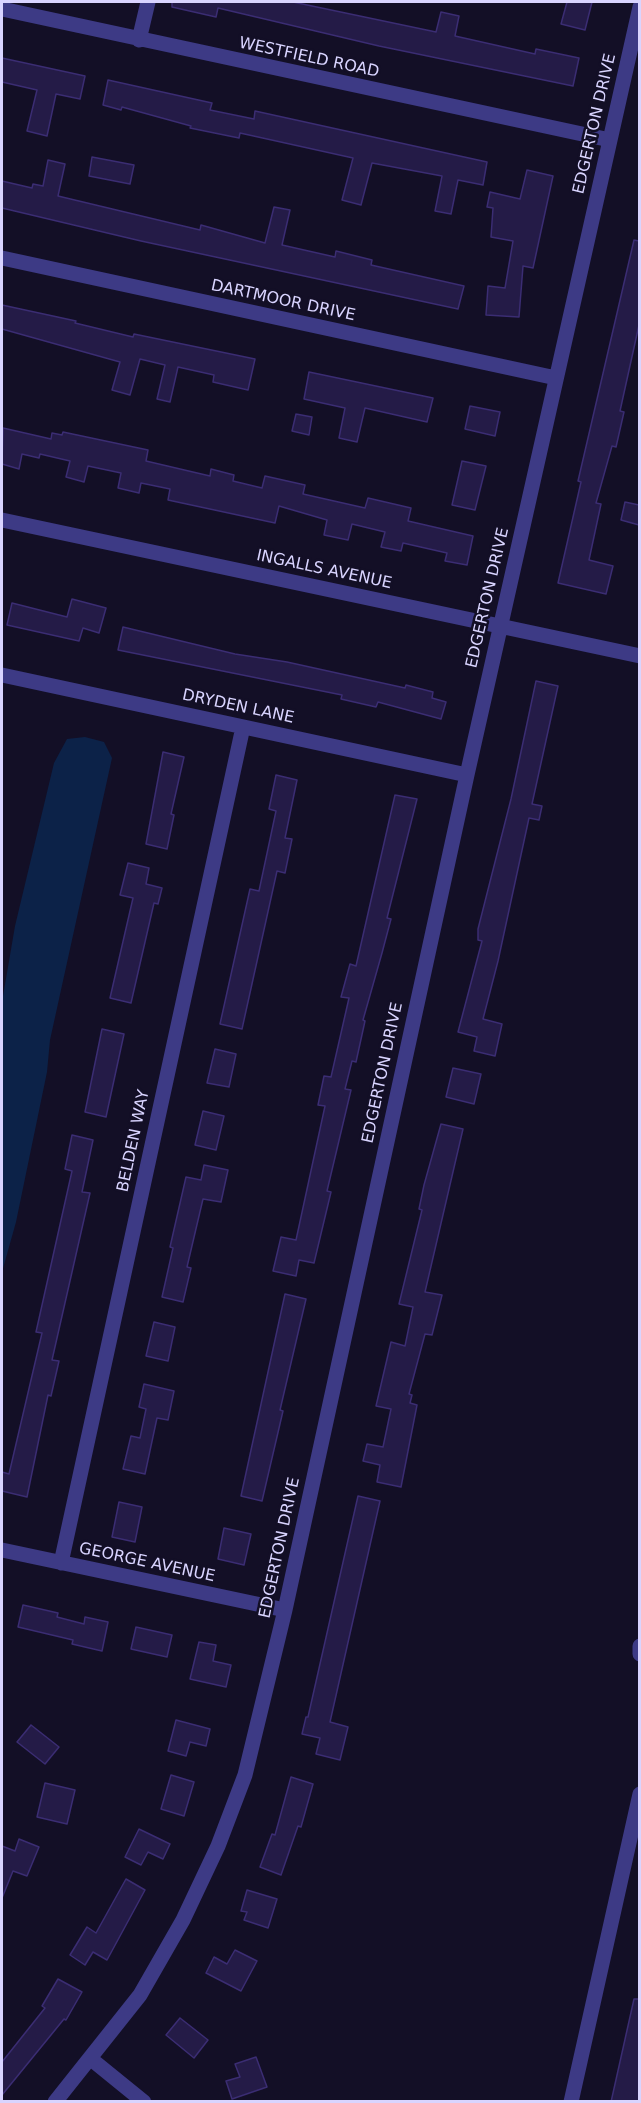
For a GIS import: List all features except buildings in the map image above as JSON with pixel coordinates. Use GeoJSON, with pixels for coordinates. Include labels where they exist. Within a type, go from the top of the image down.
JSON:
{"type":"FeatureCollection","features":[{"type":"Feature","properties":{"kind":"street"},"geometry":{"type":"LineString","coordinates":[[139,40],[148,2]]}},
{"type":"Feature","properties":{"kind":"street","name":"EDGERTON DRIVE"},"geometry":{"type":"LineString","coordinates":[[55,2102],[140,1995],[183,1920],[218,1846],[245,1775],[285,1610],[467,775],[639,7]]}},
{"type":"Feature","properties":{"kind":"street","name":"WESTFIELD ROAD"},"geometry":{"type":"LineString","coordinates":[[2,9],[610,141]]}},
{"type":"Feature","properties":{"kind":"street","name":"DARTMOOR DRIVE"},"geometry":{"type":"LineString","coordinates":[[2,258],[556,378]]}},
{"type":"Feature","properties":{"kind":"street","name":"INGALLS AVENUE"},"geometry":{"type":"LineString","coordinates":[[2,520],[639,656]]}},
{"type":"Feature","properties":{"kind":"street","name":"DRYDEN LANE"},"geometry":{"type":"LineString","coordinates":[[2,675],[467,775]]}},
{"type":"Feature","properties":{"kind":"street","name":"BELDEN WAY"},"geometry":{"type":"LineString","coordinates":[[61,1563],[243,727]]}},
{"type":"Feature","properties":{"kind":"street","name":"GEORGE AVENUE"},"geometry":{"type":"LineString","coordinates":[[2,1550],[285,1610]]}},
{"type":"Feature","properties":{"kind":"street"},"geometry":{"type":"LineString","coordinates":[[639,1646],[639,1654]]}},
{"type":"Feature","properties":{"kind":"street"},"geometry":{"type":"LineString","coordinates":[[571,2102],[639,1794]]}},
{"type":"Feature","properties":{"kind":"street"},"geometry":{"type":"LineString","coordinates":[[91,2058],[144,2102]]}},
{"type":"Feature","properties":{"kind":"water"},"geometry":{"type":"Polygon","coordinates":[[[85,737],[104,742],[112,758],[50,1040],[47,1072],[16,1222],[2,1272],[2,1002],[15,926],[54,763],[67,739],[85,737]]]}}]}
